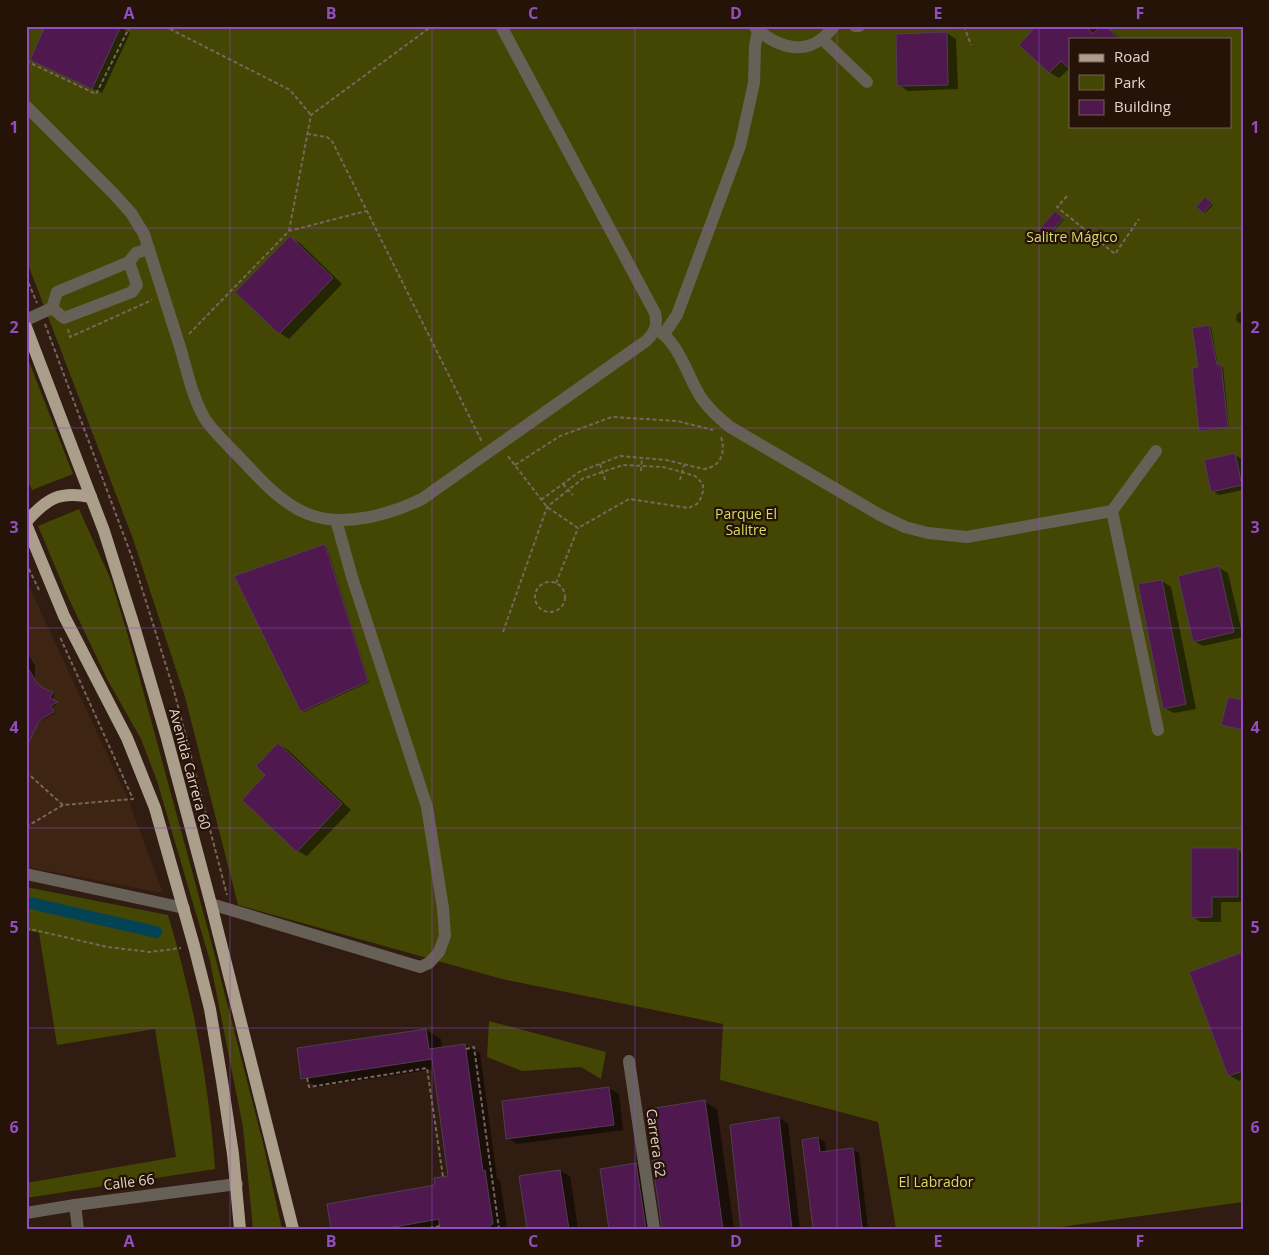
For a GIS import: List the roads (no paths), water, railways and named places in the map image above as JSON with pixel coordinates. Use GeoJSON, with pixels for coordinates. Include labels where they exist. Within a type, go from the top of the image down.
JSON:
{"type":"FeatureCollection","features":[{"type":"Feature","properties":{"kind":"main road","name":"Avenida Carrera 60"},"geometry":{"type":"LineString","coordinates":[[26,327],[104,531],[134,626],[166,735],[211,904],[293,1229]]}},
{"type":"Feature","properties":{"kind":"main road"},"geometry":{"type":"LineString","coordinates":[[90,497],[73,494],[54,497],[38,508],[26,523],[64,616],[92,673],[110,702],[143,773],[155,808],[184,908],[210,1009],[237,1184],[240,1229]]}},
{"type":"Feature","properties":{"kind":"street"},"geometry":{"type":"LineString","coordinates":[[502,26],[655,313],[660,331],[677,352],[702,400],[730,427],[880,515],[905,527],[928,533],[967,537],[1112,511],[1156,451]]}},
{"type":"Feature","properties":{"kind":"street"},"geometry":{"type":"LineString","coordinates":[[26,106],[131,213],[144,234],[194,391],[205,419],[279,497],[307,514],[336,520],[367,517],[403,508],[422,499],[660,331],[677,315],[740,146],[754,82],[756,28],[782,45],[794,48],[806,47],[822,39],[834,26]]}},
{"type":"Feature","properties":{"kind":"street"},"geometry":{"type":"LineString","coordinates":[[822,39],[867,82]]}},
{"type":"Feature","properties":{"kind":"street"},"geometry":{"type":"LineString","coordinates":[[26,320],[52,308],[57,292],[129,262],[136,253],[149,249]]}},
{"type":"Feature","properties":{"kind":"street"},"geometry":{"type":"LineString","coordinates":[[52,308],[64,318],[132,292],[137,285],[129,262]]}},
{"type":"Feature","properties":{"kind":"street"},"geometry":{"type":"LineString","coordinates":[[1112,511],[1158,730]]}},
{"type":"Feature","properties":{"kind":"street"},"geometry":{"type":"LineString","coordinates":[[211,904],[420,967],[429,963],[439,952],[445,936],[443,908],[427,807],[352,577],[336,520]]}},
{"type":"Feature","properties":{"kind":"street"},"geometry":{"type":"LineString","coordinates":[[26,874],[184,908]]}},
{"type":"Feature","properties":{"kind":"street","name":"Carrera 62"},"geometry":{"type":"LineString","coordinates":[[629,1061],[654,1229]]}},
{"type":"Feature","properties":{"kind":"street","name":"Calle 66"},"geometry":{"type":"LineString","coordinates":[[26,1213],[237,1184]]}},
{"type":"Feature","properties":{"kind":"street"},"geometry":{"type":"LineString","coordinates":[[75,1205],[78,1229]]}},
{"type":"Feature","properties":{"kind":"waterway"},"geometry":{"type":"LineString","coordinates":[[26,902],[156,932]]}},
{"type":"Feature","properties":{"kind":"park label","name":"Salitre Mágico"},"geometry":{"type":"Point","coordinates":[1072,237]}},
{"type":"Feature","properties":{"kind":"park label","name":"Parque El Salitre"},"geometry":{"type":"Point","coordinates":[746,522]}},
{"type":"Feature","properties":{"kind":"park label","name":"El Labrador"},"geometry":{"type":"Point","coordinates":[936,1182]}}]}
